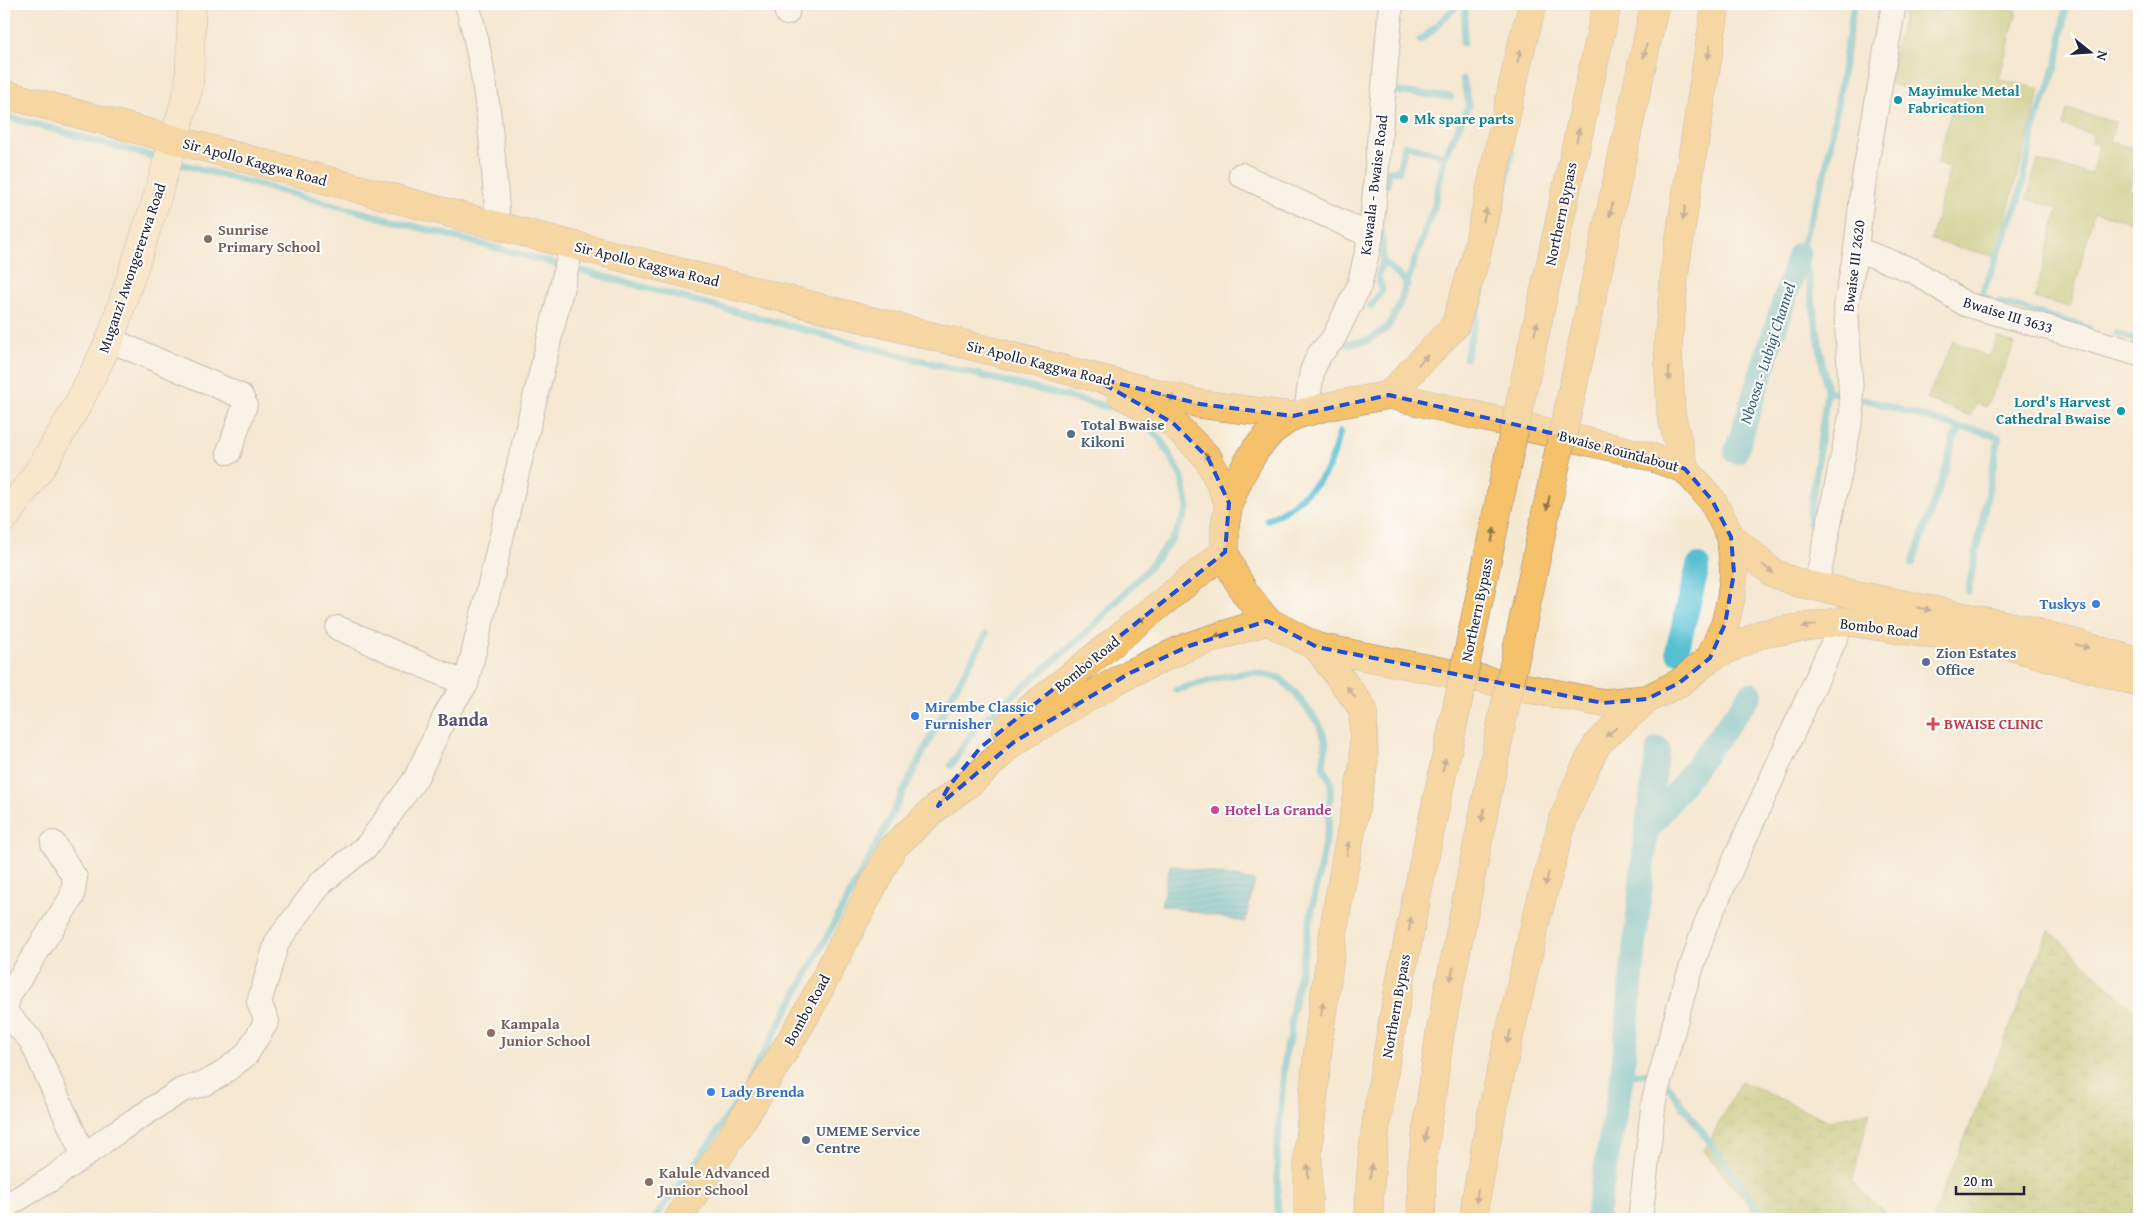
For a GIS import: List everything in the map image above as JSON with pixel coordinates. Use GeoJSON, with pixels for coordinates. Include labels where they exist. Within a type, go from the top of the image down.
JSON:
{"type":"FeatureCollection","features":[{"type":"Feature","properties":{"kind":"main road"},"geometry":{"type":"LineString","coordinates":[[1389,395],[1455,326],[1474,260],[1520,51],[1533,4]]}},
{"type":"Feature","properties":{"kind":"main road","name":"Northern Bypass"},"geometry":{"type":"LineString","coordinates":[[1369,1219],[1369,1188],[1385,1070],[1411,918],[1607,4]]}},
{"type":"Feature","properties":{"kind":"main road"},"geometry":{"type":"LineString","coordinates":[[1421,1219],[1422,1166],[1440,1033],[1503,716],[1655,4]]}},
{"type":"Feature","properties":{"kind":"main road"},"geometry":{"type":"LineString","coordinates":[[1686,469],[1671,414],[1668,347],[1675,268],[1716,4]]}},
{"type":"Feature","properties":{"kind":"main road","name":"Sir Apollo Kaggwa Road"},"geometry":{"type":"LineString","coordinates":[[4,94],[498,226],[1200,404],[1300,414]]}},
{"type":"Feature","properties":{"kind":"main road"},"geometry":{"type":"LineString","coordinates":[[1089,376],[1173,423],[1208,458],[1229,502]]}},
{"type":"Feature","properties":{"kind":"main road","name":"Bwaise Roundabout"},"geometry":{"type":"LineString","coordinates":[[1389,395],[1645,455],[1686,469],[1712,500],[1730,537],[1734,573],[1731,598],[1726,624],[1710,658],[1679,683],[1647,699],[1603,703],[1317,647],[1268,621],[1245,593],[1233,572],[1225,552],[1225,526],[1229,502],[1241,474],[1256,449],[1272,430],[1300,414],[1328,406],[1389,395]]}},
{"type":"Feature","properties":{"kind":"main road","name":"Bombo Road"},"geometry":{"type":"LineString","coordinates":[[1730,537],[1773,573],[1798,583],[2025,629],[2139,662]]}},
{"type":"Feature","properties":{"kind":"main road","name":"Bombo Road"},"geometry":{"type":"LineString","coordinates":[[938,806],[949,786],[981,747],[1041,702],[1225,552]]}},
{"type":"Feature","properties":{"kind":"main road","name":"Bombo Road"},"geometry":{"type":"LineString","coordinates":[[678,1219],[753,1103],[807,1013],[893,847],[938,806],[973,780],[1014,742],[1122,677],[1189,646],[1268,621]]}},
{"type":"Feature","properties":{"kind":"main road","name":"Bombo Road"},"geometry":{"type":"LineString","coordinates":[[1710,658],[1761,634],[1843,621],[2013,647],[2139,682]]}},
{"type":"Feature","properties":{"kind":"main road"},"geometry":{"type":"LineString","coordinates":[[1308,1219],[1308,1151],[1320,1028],[1337,908],[1364,762],[1363,709],[1317,647]]}},
{"type":"Feature","properties":{"kind":"main road"},"geometry":{"type":"LineString","coordinates":[[1474,1219],[1476,1198],[1493,1107],[1536,920],[1563,820],[1583,772],[1598,743],[1647,699]]}},
{"type":"Feature","properties":{"kind":"street","name":"Muganzi Awongererwa Road"},"geometry":{"type":"LineString","coordinates":[[4,519],[42,466],[77,406],[110,340],[189,87],[192,4]]}},
{"type":"Feature","properties":{"kind":"street"},"geometry":{"type":"LineString","coordinates":[[467,4],[479,43],[492,135],[498,226]]}},
{"type":"Feature","properties":{"kind":"street","name":"Kawaala - Bwaise Road"},"geometry":{"type":"LineString","coordinates":[[1300,414],[1312,371],[1319,355],[1333,340],[1359,286],[1371,236],[1390,4]]}},
{"type":"Feature","properties":{"kind":"street","name":"Bwaise III 2620"},"geometry":{"type":"LineString","coordinates":[[1816,587],[1852,412],[1846,307],[1856,249],[1864,178],[1894,4]]}},
{"type":"Feature","properties":{"kind":"street"},"geometry":{"type":"LineString","coordinates":[[1241,175],[1371,236]]}},
{"type":"Feature","properties":{"kind":"street"},"geometry":{"type":"LineString","coordinates":[[4,1207],[50,1180],[118,1131],[182,1090],[203,1084],[220,1075],[246,1055],[267,1021],[259,1003],[277,942],[321,883],[367,846],[416,778],[448,710],[466,684],[572,245]]}},
{"type":"Feature","properties":{"kind":"street","name":"Bwaise III 3633"},"geometry":{"type":"LineString","coordinates":[[1856,249],[1914,271],[1965,304],[2139,354]]}},
{"type":"Feature","properties":{"kind":"street"},"geometry":{"type":"LineString","coordinates":[[110,340],[241,396],[245,405],[229,452]]}},
{"type":"Feature","properties":{"kind":"street"},"geometry":{"type":"LineString","coordinates":[[1640,1219],[1654,1100],[1691,967],[1706,924],[1843,621]]}},
{"type":"Feature","properties":{"kind":"street"},"geometry":{"type":"LineString","coordinates":[[338,628],[466,684]]}},
{"type":"Feature","properties":{"kind":"street"},"geometry":{"type":"LineString","coordinates":[[53,843],[75,878],[72,897],[10,993],[4,1011],[31,1040],[84,1156]]}},
{"type":"Feature","properties":{"kind":"highlighted area"},"geometry":{"type":"Polygon","coordinates":[[[1089,376],[1200,404],[1293,416],[1389,395],[1645,455],[1685,469],[1712,500],[1731,537],[1734,573],[1725,624],[1710,658],[1679,683],[1647,699],[1603,703],[1317,647],[1267,621],[1189,646],[1130,673],[1014,742],[938,806],[949,786],[981,747],[1225,552],[1229,503],[1208,458],[1173,423],[1089,376]]]}},
{"type":"Feature","properties":{"kind":"green space"},"geometry":{"type":"Polygon","coordinates":[[[1907,4],[1987,4],[2017,11],[1999,79],[2040,89],[1996,257],[1931,240],[1950,167],[1937,164],[1954,101],[1887,83],[1907,4]]]}},
{"type":"Feature","properties":{"kind":"green space"},"geometry":{"type":"Polygon","coordinates":[[[2067,109],[2115,122],[2110,142],[2139,149],[2129,190],[2139,193],[2139,224],[2094,212],[2070,307],[2035,298],[2058,208],[2027,199],[2037,161],[2091,174],[2099,145],[2091,142],[2093,134],[2063,126],[2067,109]]]}},
{"type":"Feature","properties":{"kind":"green space"},"geometry":{"type":"Polygon","coordinates":[[[1998,337],[2015,344],[1986,407],[1976,403],[1970,416],[1927,399],[1953,341],[1989,357],[1998,337]]]}},
{"type":"Feature","properties":{"kind":"green space"},"geometry":{"type":"Polygon","coordinates":[[[2049,930],[2139,1015],[2139,1219],[1932,1219],[2049,930]]]}},
{"type":"Feature","properties":{"kind":"green space"},"geometry":{"type":"Polygon","coordinates":[[[1741,1081],[1829,1121],[1870,1111],[1852,1181],[1891,1219],[1761,1219],[1704,1151],[1741,1081]]]}},
{"type":"Feature","properties":{"kind":"water"},"geometry":{"type":"Polygon","coordinates":[[[1170,865],[1255,881],[1245,922],[1161,905],[1170,865]]]}},
{"type":"Feature","properties":{"kind":"waterway"},"geometry":{"type":"LineString","coordinates":[[1420,40],[1460,4]]}},
{"type":"Feature","properties":{"kind":"waterway"},"geometry":{"type":"LineString","coordinates":[[1463,43],[1466,4]]}},
{"type":"Feature","properties":{"kind":"waterway"},"geometry":{"type":"LineString","coordinates":[[1809,523],[1827,391],[1808,275],[1799,254],[1826,170],[1854,4]]}},
{"type":"Feature","properties":{"kind":"waterway"},"geometry":{"type":"LineString","coordinates":[[1989,299],[1981,297],[2019,198],[2036,119],[2049,88],[2059,54],[2066,4]]}},
{"type":"Feature","properties":{"kind":"waterway"},"geometry":{"type":"LineString","coordinates":[[1342,344],[1367,341],[1387,328],[1398,308],[1434,206],[1445,156],[1469,104],[1463,79]]}},
{"type":"Feature","properties":{"kind":"waterway"},"geometry":{"type":"LineString","coordinates":[[1391,91],[1451,97]]}},
{"type":"Feature","properties":{"kind":"waterway"},"geometry":{"type":"LineString","coordinates":[[4,116],[163,159]]}},
{"type":"Feature","properties":{"kind":"waterway"},"geometry":{"type":"LineString","coordinates":[[1387,185],[1389,171],[1399,171],[1405,145],[1445,156]]}},
{"type":"Feature","properties":{"kind":"waterway"},"geometry":{"type":"LineString","coordinates":[[1466,358],[1494,241],[1512,151]]}},
{"type":"Feature","properties":{"kind":"waterway"},"geometry":{"type":"LineString","coordinates":[[173,162],[914,359],[1137,414],[1161,440],[1182,477],[1188,508],[1174,537],[1145,572],[1088,631],[976,727],[951,765]]}},
{"type":"Feature","properties":{"kind":"waterway"},"geometry":{"type":"LineString","coordinates":[[1382,233],[1383,261],[1408,284]]}},
{"type":"Feature","properties":{"kind":"waterway","name":"Nboosa - Lubigi Channel"},"geometry":{"type":"LineString","coordinates":[[1736,452],[1799,254]]}},
{"type":"Feature","properties":{"kind":"waterway"},"geometry":{"type":"LineString","coordinates":[[1371,306],[1382,290],[1378,276],[1383,261]]}},
{"type":"Feature","properties":{"kind":"waterway"},"geometry":{"type":"LineString","coordinates":[[1999,302],[2089,328]]}},
{"type":"Feature","properties":{"kind":"waterway"},"geometry":{"type":"LineString","coordinates":[[2116,333],[2139,342]]}},
{"type":"Feature","properties":{"kind":"waterway"},"geometry":{"type":"LineString","coordinates":[[1827,391],[1845,394]]}},
{"type":"Feature","properties":{"kind":"waterway"},"geometry":{"type":"LineString","coordinates":[[1864,399],[1961,428],[1983,431],[1999,438],[1968,591]]}},
{"type":"Feature","properties":{"kind":"waterway"},"geometry":{"type":"LineString","coordinates":[[1912,564],[1946,468],[1953,440],[1961,428]]}},
{"type":"Feature","properties":{"kind":"waterway"},"geometry":{"type":"LineString","coordinates":[[1267,520],[1293,504],[1318,482],[1329,466],[1340,432]]}},
{"type":"Feature","properties":{"kind":"waterway","name":"Nboosa - Lubigi Channel"},"geometry":{"type":"LineString","coordinates":[[1677,651],[1698,566]]}},
{"type":"Feature","properties":{"kind":"waterway"},"geometry":{"type":"LineString","coordinates":[[654,1219],[713,1139],[738,1101],[875,848],[953,693],[986,635]]}},
{"type":"Feature","properties":{"kind":"waterway"},"geometry":{"type":"LineString","coordinates":[[1176,690],[1225,676],[1253,672],[1280,678],[1296,694],[1319,724],[1326,742],[1323,767],[1331,782],[1329,822],[1292,1013],[1290,1041],[1286,1046],[1277,1151],[1278,1219]]}},
{"type":"Feature","properties":{"kind":"waterway"},"geometry":{"type":"LineString","coordinates":[[1596,1219],[1622,1076],[1646,833],[1751,694]]}},
{"type":"Feature","properties":{"kind":"waterway","name":"Nboosa - Lubigi Channel"},"geometry":{"type":"LineString","coordinates":[[1646,831],[1658,749]]}},
{"type":"Feature","properties":{"kind":"waterway"},"geometry":{"type":"LineString","coordinates":[[1622,1076],[1658,1072]]}},
{"type":"Feature","properties":{"kind":"waterway"},"geometry":{"type":"LineString","coordinates":[[1664,1080],[1766,1219]]}},
{"type":"Feature","properties":{"kind":"place","name":"Mayimuke Metal Fabrication"},"geometry":{"type":"Point","coordinates":[1898,100]}},
{"type":"Feature","properties":{"kind":"place","name":"Mk spare parts"},"geometry":{"type":"Point","coordinates":[1404,119]}},
{"type":"Feature","properties":{"kind":"place","name":"Sunrise Primary School"},"geometry":{"type":"Point","coordinates":[208,239]}},
{"type":"Feature","properties":{"kind":"place","name":"Lord's Harvest Cathedral Bwaise"},"geometry":{"type":"Point","coordinates":[2121,411]}},
{"type":"Feature","properties":{"kind":"place","name":"Total Bwaise Kikoni"},"geometry":{"type":"Point","coordinates":[1071,434]}},
{"type":"Feature","properties":{"kind":"place","name":"Tuskys"},"geometry":{"type":"Point","coordinates":[2096,604]}},
{"type":"Feature","properties":{"kind":"place","name":"Zion Estates Office"},"geometry":{"type":"Point","coordinates":[1926,662]}},
{"type":"Feature","properties":{"kind":"place","name":"Mirembe Classic Furnisher"},"geometry":{"type":"Point","coordinates":[915,716]}},
{"type":"Feature","properties":{"kind":"place","name":"BWAISE CLINIC"},"geometry":{"type":"Point","coordinates":[1933,724]}},
{"type":"Feature","properties":{"kind":"place","name":"Hotel La Grande"},"geometry":{"type":"Point","coordinates":[1215,810]}},
{"type":"Feature","properties":{"kind":"place","name":"Kampala Junior School"},"geometry":{"type":"Point","coordinates":[491,1033]}},
{"type":"Feature","properties":{"kind":"place","name":"Lady Brenda"},"geometry":{"type":"Point","coordinates":[711,1092]}},
{"type":"Feature","properties":{"kind":"place","name":"UMEME Service Centre"},"geometry":{"type":"Point","coordinates":[806,1140]}},
{"type":"Feature","properties":{"kind":"place","name":"Kalule Advanced Junior School"},"geometry":{"type":"Point","coordinates":[649,1182]}},
{"type":"Feature","properties":{"kind":"district","name":"Banda"},"geometry":{"type":"Point","coordinates":[463,720]}}]}
